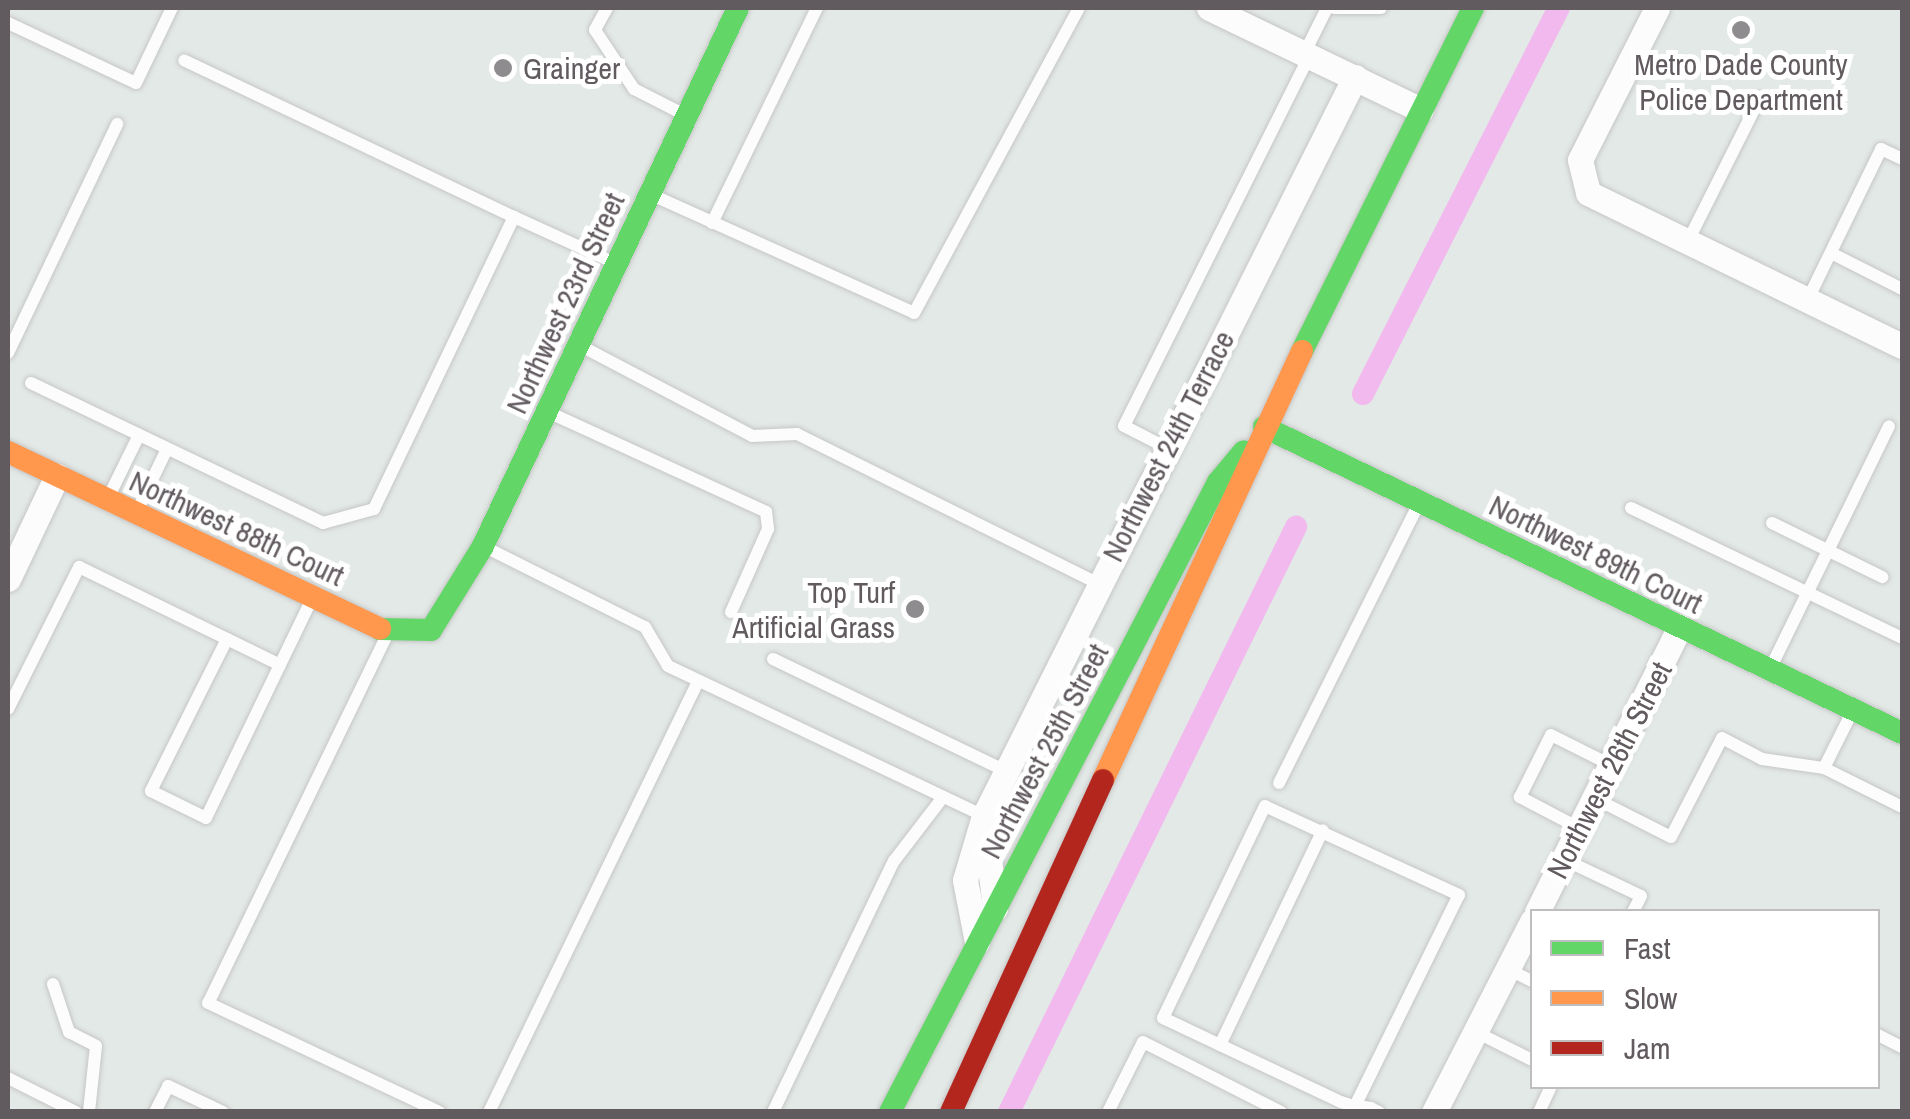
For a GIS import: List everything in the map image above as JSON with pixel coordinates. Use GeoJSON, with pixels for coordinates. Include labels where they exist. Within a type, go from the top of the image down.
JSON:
{"type":"FeatureCollection","features":[{"type":"Feature","properties":{"kind":"main road","name":"Northwest 23rd Street"},"geometry":{"type":"LineString","coordinates":[[388,633],[419,636],[440,621],[483,546],[738,8]]}},
{"type":"Feature","properties":{"kind":"main road","name":"Northwest 25th Street"},"geometry":{"type":"LineString","coordinates":[[951,1112],[1001,1012],[1264,427],[1473,8]]}},
{"type":"Feature","properties":{"kind":"main road","name":"Northwest 25th Street"},"geometry":{"type":"LineString","coordinates":[[890,1112],[1218,482],[1264,427]]}},
{"type":"Feature","properties":{"kind":"main road","name":"Northwest 89th Court"},"geometry":{"type":"LineString","coordinates":[[1264,427],[1902,733]]}},
{"type":"Feature","properties":{"kind":"main road","name":"Northwest 88th Court"},"geometry":{"type":"LineString","coordinates":[[9,456],[388,633]]}},
{"type":"Feature","properties":{"kind":"main road"},"geometry":{"type":"LineString","coordinates":[[995,908],[1001,1012]]}},
{"type":"Feature","properties":{"kind":"street"},"geometry":{"type":"LineString","coordinates":[[1209,8],[1421,110]]}},
{"type":"Feature","properties":{"kind":"street"},"geometry":{"type":"LineString","coordinates":[[1657,8],[1583,153],[1580,177],[1597,202],[1902,346]]}},
{"type":"Feature","properties":{"kind":"street","name":"Northwest 24th Terrace"},"geometry":{"type":"LineString","coordinates":[[977,942],[965,880],[984,816],[1004,770],[1354,78]]}},
{"type":"Feature","properties":{"kind":"street"},"geometry":{"type":"LineString","coordinates":[[8,579],[57,476]]}},
{"type":"Feature","properties":{"kind":"street","name":"Northwest 26th Street"},"geometry":{"type":"LineString","coordinates":[[1539,909],[1680,628]]}},
{"type":"Feature","properties":{"kind":"street"},"geometry":{"type":"LineString","coordinates":[[984,816],[995,908]]}},
{"type":"Feature","properties":{"kind":"street"},"geometry":{"type":"LineString","coordinates":[[1434,1112],[1530,924]]}},
{"type":"Feature","properties":{"kind":"lane"},"geometry":{"type":"LineString","coordinates":[[8,23],[136,84],[172,8]]}},
{"type":"Feature","properties":{"kind":"lane"},"geometry":{"type":"LineString","coordinates":[[607,8],[596,30],[634,89],[686,116]]}},
{"type":"Feature","properties":{"kind":"lane"},"geometry":{"type":"LineString","coordinates":[[712,223],[817,8]]}},
{"type":"Feature","properties":{"kind":"lane"},"geometry":{"type":"LineString","coordinates":[[649,194],[898,312],[921,310],[1079,8]]}},
{"type":"Feature","properties":{"kind":"lane"},"geometry":{"type":"LineString","coordinates":[[1167,448],[1124,426],[1330,8],[1381,8]]}},
{"type":"Feature","properties":{"kind":"lane"},"geometry":{"type":"LineString","coordinates":[[184,60],[617,264]]}},
{"type":"Feature","properties":{"kind":"lane"},"geometry":{"type":"LineString","coordinates":[[1686,245],[1760,98]]}},
{"type":"Feature","properties":{"kind":"lane"},"geometry":{"type":"LineString","coordinates":[[8,353],[116,124]]}},
{"type":"Feature","properties":{"kind":"lane"},"geometry":{"type":"LineString","coordinates":[[1806,302],[1882,149],[1902,159]]}},
{"type":"Feature","properties":{"kind":"lane"},"geometry":{"type":"LineString","coordinates":[[31,383],[323,523],[374,509],[514,217]]}},
{"type":"Feature","properties":{"kind":"lane"},"geometry":{"type":"LineString","coordinates":[[1831,253],[1902,289]]}},
{"type":"Feature","properties":{"kind":"lane"},"geometry":{"type":"LineString","coordinates":[[578,344],[752,436],[798,434],[1098,584]]}},
{"type":"Feature","properties":{"kind":"lane"},"geometry":{"type":"LineString","coordinates":[[546,411],[766,512],[768,529],[731,612]]}},
{"type":"Feature","properties":{"kind":"lane"},"geometry":{"type":"LineString","coordinates":[[1770,670],[1889,426]]}},
{"type":"Feature","properties":{"kind":"lane"},"geometry":{"type":"LineString","coordinates":[[107,500],[139,435]]}},
{"type":"Feature","properties":{"kind":"lane"},"geometry":{"type":"LineString","coordinates":[[136,513],[167,449]]}},
{"type":"Feature","properties":{"kind":"lane"},"geometry":{"type":"LineString","coordinates":[[1279,782],[1419,502]]}},
{"type":"Feature","properties":{"kind":"lane"},"geometry":{"type":"LineString","coordinates":[[1631,508],[1902,638]]}},
{"type":"Feature","properties":{"kind":"lane"},"geometry":{"type":"LineString","coordinates":[[1772,523],[1882,577]]}},
{"type":"Feature","properties":{"kind":"lane"},"geometry":{"type":"LineString","coordinates":[[483,546],[645,627],[668,666],[940,802],[984,816]]}},
{"type":"Feature","properties":{"kind":"lane"},"geometry":{"type":"LineString","coordinates":[[8,710],[80,567],[280,665]]}},
{"type":"Feature","properties":{"kind":"lane"},"geometry":{"type":"LineString","coordinates":[[228,639],[151,791],[206,818],[313,596]]}},
{"type":"Feature","properties":{"kind":"lane"},"geometry":{"type":"LineString","coordinates":[[388,633],[208,1003],[440,1112]]}},
{"type":"Feature","properties":{"kind":"lane"},"geometry":{"type":"LineString","coordinates":[[773,659],[1004,770]]}},
{"type":"Feature","properties":{"kind":"lane"},"geometry":{"type":"LineString","coordinates":[[489,1112],[698,681]]}},
{"type":"Feature","properties":{"kind":"lane"},"geometry":{"type":"LineString","coordinates":[[1824,768],[1854,710]]}},
{"type":"Feature","properties":{"kind":"lane"},"geometry":{"type":"LineString","coordinates":[[1580,828],[1520,797],[1551,735],[1611,765]]}},
{"type":"Feature","properties":{"kind":"lane"},"geometry":{"type":"LineString","coordinates":[[1594,798],[1670,837],[1722,738],[1762,759],[1824,768],[1902,808]]}},
{"type":"Feature","properties":{"kind":"lane"},"geometry":{"type":"LineString","coordinates":[[773,1112],[894,861],[940,802]]}},
{"type":"Feature","properties":{"kind":"lane"},"geometry":{"type":"LineString","coordinates":[[1355,1106],[1459,895],[1266,806],[1163,1018],[1355,1106],[1379,1112]]}},
{"type":"Feature","properties":{"kind":"lane"},"geometry":{"type":"LineString","coordinates":[[1220,1044],[1322,830]]}},
{"type":"Feature","properties":{"kind":"lane"},"geometry":{"type":"LineString","coordinates":[[1564,859],[1641,896],[1635,909]]}},
{"type":"Feature","properties":{"kind":"lane"},"geometry":{"type":"LineString","coordinates":[[1508,969],[1530,980]]}},
{"type":"Feature","properties":{"kind":"lane"},"geometry":{"type":"LineString","coordinates":[[53,984],[68,1032],[96,1046],[89,1112]]}},
{"type":"Feature","properties":{"kind":"lane"},"geometry":{"type":"LineString","coordinates":[[1476,1032],[1530,1059]]}},
{"type":"Feature","properties":{"kind":"lane"},"geometry":{"type":"LineString","coordinates":[[1108,1112],[1143,1042],[1282,1112]]}},
{"type":"Feature","properties":{"kind":"lane"},"geometry":{"type":"LineString","coordinates":[[8,1078],[76,1112]]}},
{"type":"Feature","properties":{"kind":"lane"},"geometry":{"type":"LineString","coordinates":[[155,1112],[168,1086],[223,1112]]}},
{"type":"Feature","properties":{"kind":"lane"},"geometry":{"type":"LineString","coordinates":[[1539,1112],[1550,1089]]}},
{"type":"Feature","properties":{"kind":"waterway"},"geometry":{"type":"LineString","coordinates":[[1363,394],[1559,8]]}},
{"type":"Feature","properties":{"kind":"waterway"},"geometry":{"type":"LineString","coordinates":[[1009,1112],[1296,527]]}},
{"type":"Feature","properties":{"kind":"traffic: fast"},"geometry":{"type":"LineString","coordinates":[[380,629],[431,630],[483,546],[738,8]]}},
{"type":"Feature","properties":{"kind":"traffic: fast"},"geometry":{"type":"LineString","coordinates":[[1302,351],[1473,8]]}},
{"type":"Feature","properties":{"kind":"traffic: fast"},"geometry":{"type":"LineString","coordinates":[[1264,427],[1902,733]]}},
{"type":"Feature","properties":{"kind":"traffic: fast"},"geometry":{"type":"LineString","coordinates":[[890,1112],[1218,482],[1244,451]]}},
{"type":"Feature","properties":{"kind":"traffic: slow"},"geometry":{"type":"LineString","coordinates":[[1103,780],[1302,351]]}},
{"type":"Feature","properties":{"kind":"traffic: slow"},"geometry":{"type":"LineString","coordinates":[[8,452],[380,629]]}},
{"type":"Feature","properties":{"kind":"traffic: jam"},"geometry":{"type":"LineString","coordinates":[[951,1112],[1103,780]]}},
{"type":"Feature","properties":{"kind":"place","name":"Metro Dade County Police Department"},"geometry":{"type":"Point","coordinates":[1741,30]}},
{"type":"Feature","properties":{"kind":"place","name":"Grainger"},"geometry":{"type":"Point","coordinates":[503,68]}},
{"type":"Feature","properties":{"kind":"place","name":"Top Turf Artificial Grass"},"geometry":{"type":"Point","coordinates":[915,609]}}]}
